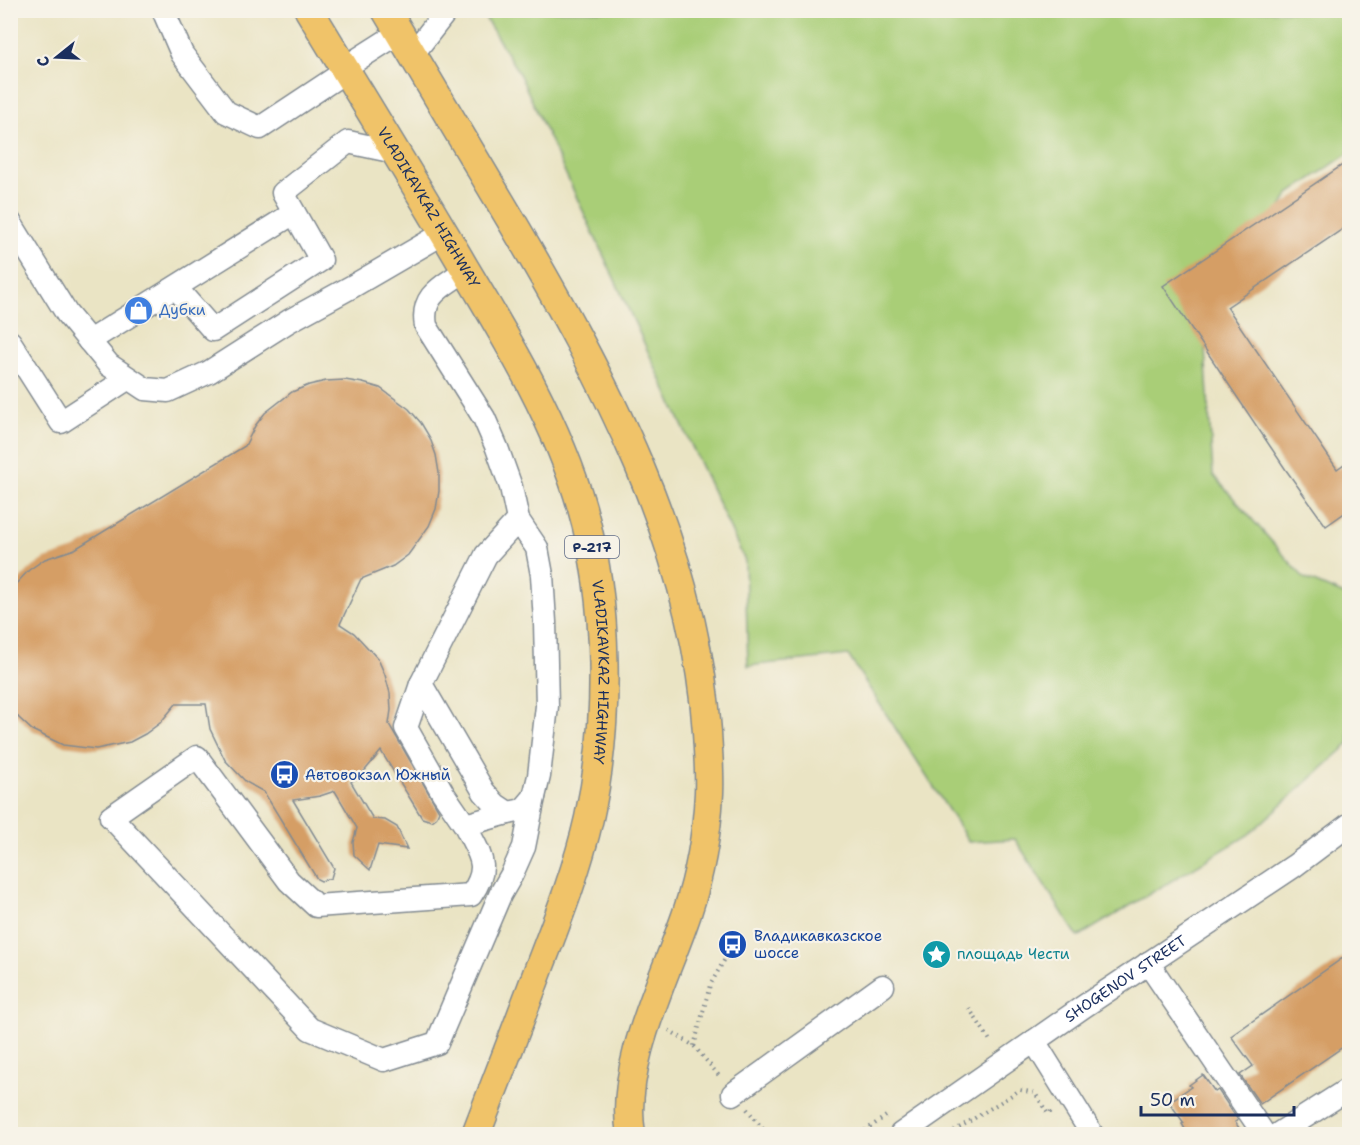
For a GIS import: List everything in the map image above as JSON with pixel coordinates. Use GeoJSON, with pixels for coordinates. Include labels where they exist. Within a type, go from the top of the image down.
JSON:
{"type":"FeatureCollection","features":[{"type":"Feature","properties":{"kind":"main road","name":"VLADIKAVKAZ HIGHWAY"},"geometry":{"type":"LineString","coordinates":[[309,10],[466,270],[540,405],[575,486],[594,560],[603,644],[602,707],[599,750],[589,818],[566,895],[476,1134]]}},
{"type":"Feature","properties":{"kind":"main road"},"geometry":{"type":"LineString","coordinates":[[399,33],[559,302],[611,404],[646,481],[686,597],[701,671],[709,792],[704,841],[688,910],[633,1070],[629,1104],[632,1134]]}},
{"type":"Feature","properties":{"kind":"street"},"geometry":{"type":"LineString","coordinates":[[163,10],[182,54],[226,112],[260,128],[399,33],[447,10]]}},
{"type":"Feature","properties":{"kind":"street"},"geometry":{"type":"LineString","coordinates":[[176,288],[213,330],[321,260],[283,193],[348,142],[396,152]]}},
{"type":"Feature","properties":{"kind":"street"},"geometry":{"type":"LineString","coordinates":[[89,341],[294,213]]}},
{"type":"Feature","properties":{"kind":"street"},"geometry":{"type":"LineString","coordinates":[[13,230],[67,314],[109,365],[145,390],[168,391],[209,372],[289,321],[444,233]]}},
{"type":"Feature","properties":{"kind":"street"},"geometry":{"type":"LineString","coordinates":[[466,270],[428,298],[424,315],[426,326],[484,418],[501,457],[511,487],[518,520],[537,548],[542,575],[545,622],[547,706],[539,776],[524,847],[500,895],[437,1043],[384,1060],[310,1029],[111,817],[197,757],[289,881],[316,906],[471,895],[480,882],[483,862],[465,825],[443,793],[406,728],[421,684],[486,555],[518,520]]}},
{"type":"Feature","properties":{"kind":"street"},"geometry":{"type":"LineString","coordinates":[[10,342],[61,423],[127,379]]}},
{"type":"Feature","properties":{"kind":"street"},"geometry":{"type":"LineString","coordinates":[[421,684],[484,792],[496,805],[508,813]]}},
{"type":"Feature","properties":{"kind":"street"},"geometry":{"type":"LineString","coordinates":[[465,825],[523,810],[534,797]]}},
{"type":"Feature","properties":{"kind":"street","name":"SHOGENOV STREET"},"geometry":{"type":"LineString","coordinates":[[901,1134],[1148,963],[1294,866],[1350,824]]}},
{"type":"Feature","properties":{"kind":"street"},"geometry":{"type":"LineString","coordinates":[[1148,963],[1264,1134]]}},
{"type":"Feature","properties":{"kind":"street"},"geometry":{"type":"LineString","coordinates":[[737,1098],[886,990]]}},
{"type":"Feature","properties":{"kind":"street"},"geometry":{"type":"LineString","coordinates":[[1034,1041],[1092,1134]]}},
{"type":"Feature","properties":{"kind":"street"},"geometry":{"type":"LineString","coordinates":[[1278,1134],[1350,1088]]}},
{"type":"Feature","properties":{"kind":"path"},"geometry":{"type":"LineString","coordinates":[[694,1046],[710,985],[733,945]]}},
{"type":"Feature","properties":{"kind":"path"},"geometry":{"type":"LineString","coordinates":[[969,1008],[991,1042]]}},
{"type":"Feature","properties":{"kind":"path"},"geometry":{"type":"LineString","coordinates":[[949,1134],[1020,1090],[1035,1093],[1048,1113],[1059,1106]]}},
{"type":"Feature","properties":{"kind":"green space"},"geometry":{"type":"Polygon","coordinates":[[[481,11],[1349,11],[1349,153],[1289,194],[1204,332],[1213,475],[1304,578],[1349,597],[1349,744],[1248,835],[1078,937],[1015,839],[969,842],[848,655],[748,666],[745,561],[520,75],[481,11]]]}},
{"type":"Feature","properties":{"kind":"building"},"geometry":{"type":"Polygon","coordinates":[[[1350,160],[1350,224],[1227,307],[1337,469],[1350,460],[1350,509],[1326,526],[1163,286],[1350,160]]]}},
{"type":"Feature","properties":{"kind":"building"},"geometry":{"type":"Polygon","coordinates":[[[345,380],[380,388],[409,409],[430,438],[436,455],[439,491],[436,509],[429,526],[408,555],[393,566],[361,579],[340,624],[354,633],[378,659],[390,693],[389,724],[439,811],[432,821],[422,818],[381,751],[362,774],[351,782],[373,819],[385,820],[397,827],[407,849],[378,845],[370,870],[354,855],[353,842],[357,828],[335,791],[293,800],[334,868],[331,878],[321,881],[317,879],[264,792],[246,782],[225,760],[210,729],[206,704],[176,704],[160,723],[145,734],[130,742],[96,749],[63,745],[32,730],[19,718],[10,707],[10,590],[29,570],[45,559],[75,549],[245,446],[255,426],[265,413],[292,392],[326,381],[345,380]]]}},
{"type":"Feature","properties":{"kind":"building"},"geometry":{"type":"Polygon","coordinates":[[[1350,953],[1350,1042],[1260,1104],[1240,1075],[1253,1066],[1231,1036],[1350,953]]]}},
{"type":"Feature","properties":{"kind":"building"},"geometry":{"type":"Polygon","coordinates":[[[1203,1075],[1215,1092],[1218,1090],[1238,1120],[1235,1122],[1243,1134],[1188,1134],[1182,1124],[1184,1123],[1169,1102],[1191,1087],[1189,1085],[1203,1075]]]}},
{"type":"Feature","properties":{"kind":"place","name":"Дубки"},"geometry":{"type":"Point","coordinates":[138,310]}},
{"type":"Feature","properties":{"kind":"place","name":"Автовокзал Южный"},"geometry":{"type":"Point","coordinates":[284,775]}},
{"type":"Feature","properties":{"kind":"place","name":"Владикавказское шоссе"},"geometry":{"type":"Point","coordinates":[733,945]}},
{"type":"Feature","properties":{"kind":"place","name":"площадь Чести"},"geometry":{"type":"Point","coordinates":[936,954]}}]}
